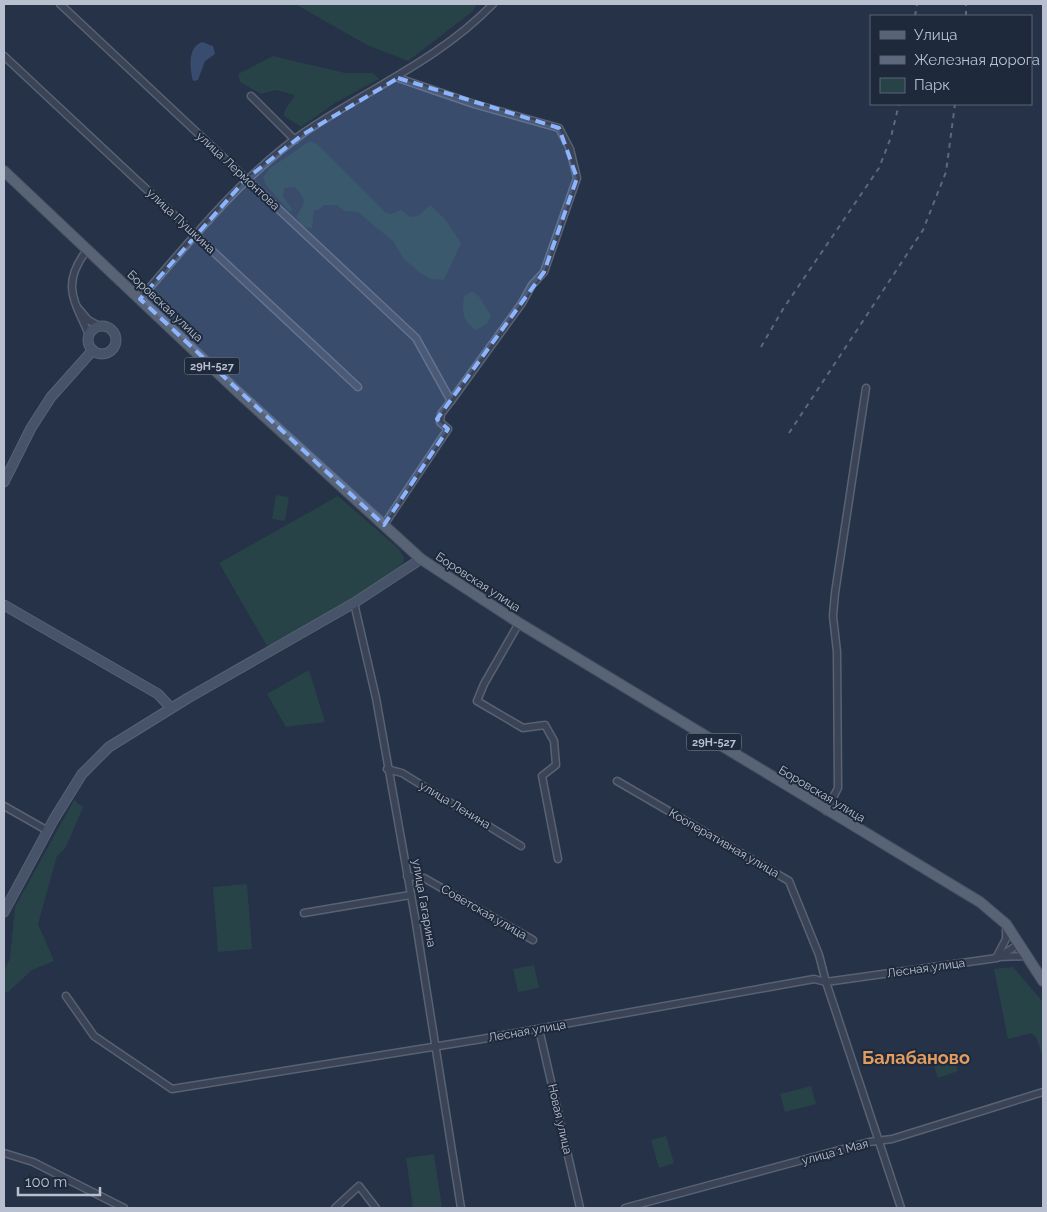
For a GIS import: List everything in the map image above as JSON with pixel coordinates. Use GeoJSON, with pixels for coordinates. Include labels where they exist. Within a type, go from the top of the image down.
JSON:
{"type":"FeatureCollection","features":[{"type":"Feature","properties":{"kind":"main road","name":"Боровская улица"},"geometry":{"type":"LineString","coordinates":[[4,171],[421,559],[519,624],[826,811],[980,902],[1006,924]]}},
{"type":"Feature","properties":{"kind":"main road","name":"29Н-527"},"geometry":{"type":"LineString","coordinates":[[1006,924],[1043,981]]}},
{"type":"Feature","properties":{"kind":"street","name":"улица Лермонтова"},"geometry":{"type":"LineString","coordinates":[[60,4],[416,338],[451,401]]}},
{"type":"Feature","properties":{"kind":"street"},"geometry":{"type":"LineString","coordinates":[[140,299],[246,179],[295,140],[398,78],[473,25],[493,4]]}},
{"type":"Feature","properties":{"kind":"street","name":"улица Пушкина"},"geometry":{"type":"LineString","coordinates":[[4,56],[358,387]]}},
{"type":"Feature","properties":{"kind":"street"},"geometry":{"type":"LineString","coordinates":[[384,525],[448,429],[440,422],[441,414],[522,303],[532,285],[544,272],[577,178],[570,149],[559,128],[474,104],[398,78]]}},
{"type":"Feature","properties":{"kind":"street"},"geometry":{"type":"LineString","coordinates":[[251,96],[295,140]]}},
{"type":"Feature","properties":{"kind":"street"},"geometry":{"type":"LineString","coordinates":[[73,302],[88,320],[99,326],[109,328],[114,332],[115,345],[105,354],[93,350],[89,345],[89,335],[73,302],[72,279],[87,250]]}},
{"type":"Feature","properties":{"kind":"street"},"geometry":{"type":"LineString","coordinates":[[89,335],[99,326]]}},
{"type":"Feature","properties":{"kind":"street"},"geometry":{"type":"LineString","coordinates":[[4,482],[32,428],[51,397],[93,350]]}},
{"type":"Feature","properties":{"kind":"street"},"geometry":{"type":"LineString","coordinates":[[826,811],[838,788],[838,652],[833,616],[834,600],[866,388]]}},
{"type":"Feature","properties":{"kind":"street"},"geometry":{"type":"LineString","coordinates":[[4,912],[48,831],[90,764],[120,739],[354,603],[421,559]]}},
{"type":"Feature","properties":{"kind":"street","name":"улица Гагарина"},"geometry":{"type":"LineString","coordinates":[[354,603],[374,690],[407,876],[461,1208]]}},
{"type":"Feature","properties":{"kind":"street"},"geometry":{"type":"LineString","coordinates":[[4,605],[158,694],[171,708]]}},
{"type":"Feature","properties":{"kind":"street"},"geometry":{"type":"LineString","coordinates":[[519,624],[484,684],[477,701],[523,728],[545,725],[554,741],[556,765],[542,776],[558,859]]}},
{"type":"Feature","properties":{"kind":"street","name":"улица Ленина"},"geometry":{"type":"LineString","coordinates":[[387,768],[402,773],[521,846]]}},
{"type":"Feature","properties":{"kind":"street","name":"Кооперативная улица"},"geometry":{"type":"LineString","coordinates":[[617,781],[789,881],[819,955],[826,982],[901,1208]]}},
{"type":"Feature","properties":{"kind":"street"},"geometry":{"type":"LineString","coordinates":[[4,806],[48,831]]}},
{"type":"Feature","properties":{"kind":"street","name":"Советская улица"},"geometry":{"type":"LineString","coordinates":[[407,876],[424,878],[533,940]]}},
{"type":"Feature","properties":{"kind":"street"},"geometry":{"type":"LineString","coordinates":[[304,913],[410,895]]}},
{"type":"Feature","properties":{"kind":"street"},"geometry":{"type":"LineString","coordinates":[[996,958],[1006,938],[1006,924]]}},
{"type":"Feature","properties":{"kind":"street","name":"Лесная улица"},"geometry":{"type":"LineString","coordinates":[[66,996],[94,1036],[172,1088],[434,1047],[814,979],[826,982],[996,958],[1019,944]]}},
{"type":"Feature","properties":{"kind":"street"},"geometry":{"type":"LineString","coordinates":[[996,958],[1028,956]]}},
{"type":"Feature","properties":{"kind":"street","name":"Новая улица"},"geometry":{"type":"LineString","coordinates":[[539,1029],[580,1208]]}},
{"type":"Feature","properties":{"kind":"street","name":"улица 1 Мая"},"geometry":{"type":"LineString","coordinates":[[625,1208],[892,1139],[1043,1092]]}},
{"type":"Feature","properties":{"kind":"street"},"geometry":{"type":"LineString","coordinates":[[4,1153],[33,1162],[124,1208]]}},
{"type":"Feature","properties":{"kind":"street"},"geometry":{"type":"LineString","coordinates":[[335,1208],[359,1186],[376,1208]]}},
{"type":"Feature","properties":{"kind":"highlighted area"},"geometry":{"type":"Polygon","coordinates":[[[398,78],[559,128],[577,178],[544,272],[437,419],[448,429],[384,525],[140,299],[246,179],[302,135],[398,78]]]}},
{"type":"Feature","properties":{"kind":"green space"},"geometry":{"type":"Polygon","coordinates":[[[295,4],[477,4],[473,11],[408,61],[367,45],[295,4]]]}},
{"type":"Feature","properties":{"kind":"green space"},"geometry":{"type":"Polygon","coordinates":[[[273,56],[345,73],[373,73],[379,79],[335,103],[301,127],[284,116],[285,110],[295,95],[276,90],[261,94],[240,82],[238,74],[273,56]]]}},
{"type":"Feature","properties":{"kind":"green space"},"geometry":{"type":"Polygon","coordinates":[[[310,141],[318,145],[385,212],[390,214],[401,210],[410,217],[418,216],[430,205],[445,219],[461,243],[444,280],[431,279],[419,272],[403,258],[394,242],[358,212],[345,211],[336,205],[324,205],[320,209],[314,210],[312,228],[307,228],[296,217],[304,202],[295,187],[284,188],[283,196],[292,209],[290,212],[266,185],[263,177],[270,168],[310,141]]]}},
{"type":"Feature","properties":{"kind":"green space"},"geometry":{"type":"Polygon","coordinates":[[[472,292],[478,295],[491,315],[487,324],[476,330],[468,323],[463,311],[464,296],[472,292]]]}},
{"type":"Feature","properties":{"kind":"green space"},"geometry":{"type":"Polygon","coordinates":[[[276,495],[289,497],[285,521],[272,519],[276,495]]]}},
{"type":"Feature","properties":{"kind":"green space"},"geometry":{"type":"Polygon","coordinates":[[[338,496],[398,548],[404,557],[403,563],[391,575],[282,640],[267,646],[219,563],[338,496]]]}},
{"type":"Feature","properties":{"kind":"green space"},"geometry":{"type":"Polygon","coordinates":[[[309,670],[325,722],[286,727],[267,694],[309,670]]]}},
{"type":"Feature","properties":{"kind":"green space"},"geometry":{"type":"Polygon","coordinates":[[[74,800],[83,807],[66,847],[57,856],[38,924],[54,961],[32,970],[7,993],[4,989],[4,970],[10,959],[15,907],[74,800]]]}},
{"type":"Feature","properties":{"kind":"green space"},"geometry":{"type":"Polygon","coordinates":[[[247,884],[252,949],[218,952],[213,887],[247,884]]]}},
{"type":"Feature","properties":{"kind":"green space"},"geometry":{"type":"Polygon","coordinates":[[[534,965],[539,988],[518,992],[513,969],[534,965]]]}},
{"type":"Feature","properties":{"kind":"green space"},"geometry":{"type":"Polygon","coordinates":[[[1013,967],[1043,1002],[1043,1057],[1036,1037],[1031,1033],[1008,1039],[994,969],[1013,967]]]}},
{"type":"Feature","properties":{"kind":"green space"},"geometry":{"type":"Polygon","coordinates":[[[954,1059],[958,1071],[938,1078],[934,1066],[954,1059]]]}},
{"type":"Feature","properties":{"kind":"green space"},"geometry":{"type":"Polygon","coordinates":[[[811,1086],[816,1104],[785,1112],[780,1094],[811,1086]]]}},
{"type":"Feature","properties":{"kind":"green space"},"geometry":{"type":"Polygon","coordinates":[[[666,1136],[674,1163],[659,1168],[651,1140],[666,1136]]]}},
{"type":"Feature","properties":{"kind":"green space"},"geometry":{"type":"Polygon","coordinates":[[[434,1154],[442,1208],[413,1208],[406,1158],[434,1154]]]}},
{"type":"Feature","properties":{"kind":"water"},"geometry":{"type":"Polygon","coordinates":[[[202,42],[213,46],[215,54],[205,61],[198,80],[193,81],[191,70],[192,54],[197,45],[202,42]]]}},
{"type":"Feature","properties":{"kind":"railway"},"geometry":{"type":"LineString","coordinates":[[915,15],[917,4]]}},
{"type":"Feature","properties":{"kind":"railway"},"geometry":{"type":"LineString","coordinates":[[966,4],[966,15]]}},
{"type":"Feature","properties":{"kind":"railway"},"geometry":{"type":"LineString","coordinates":[[761,347],[783,309],[879,168],[891,137],[899,105]]}},
{"type":"Feature","properties":{"kind":"railway"},"geometry":{"type":"LineString","coordinates":[[789,433],[923,230],[946,172],[955,105]]}},
{"type":"Feature","properties":{"kind":"district","name":"Балабаново"},"geometry":{"type":"Point","coordinates":[916,1057]}}]}
